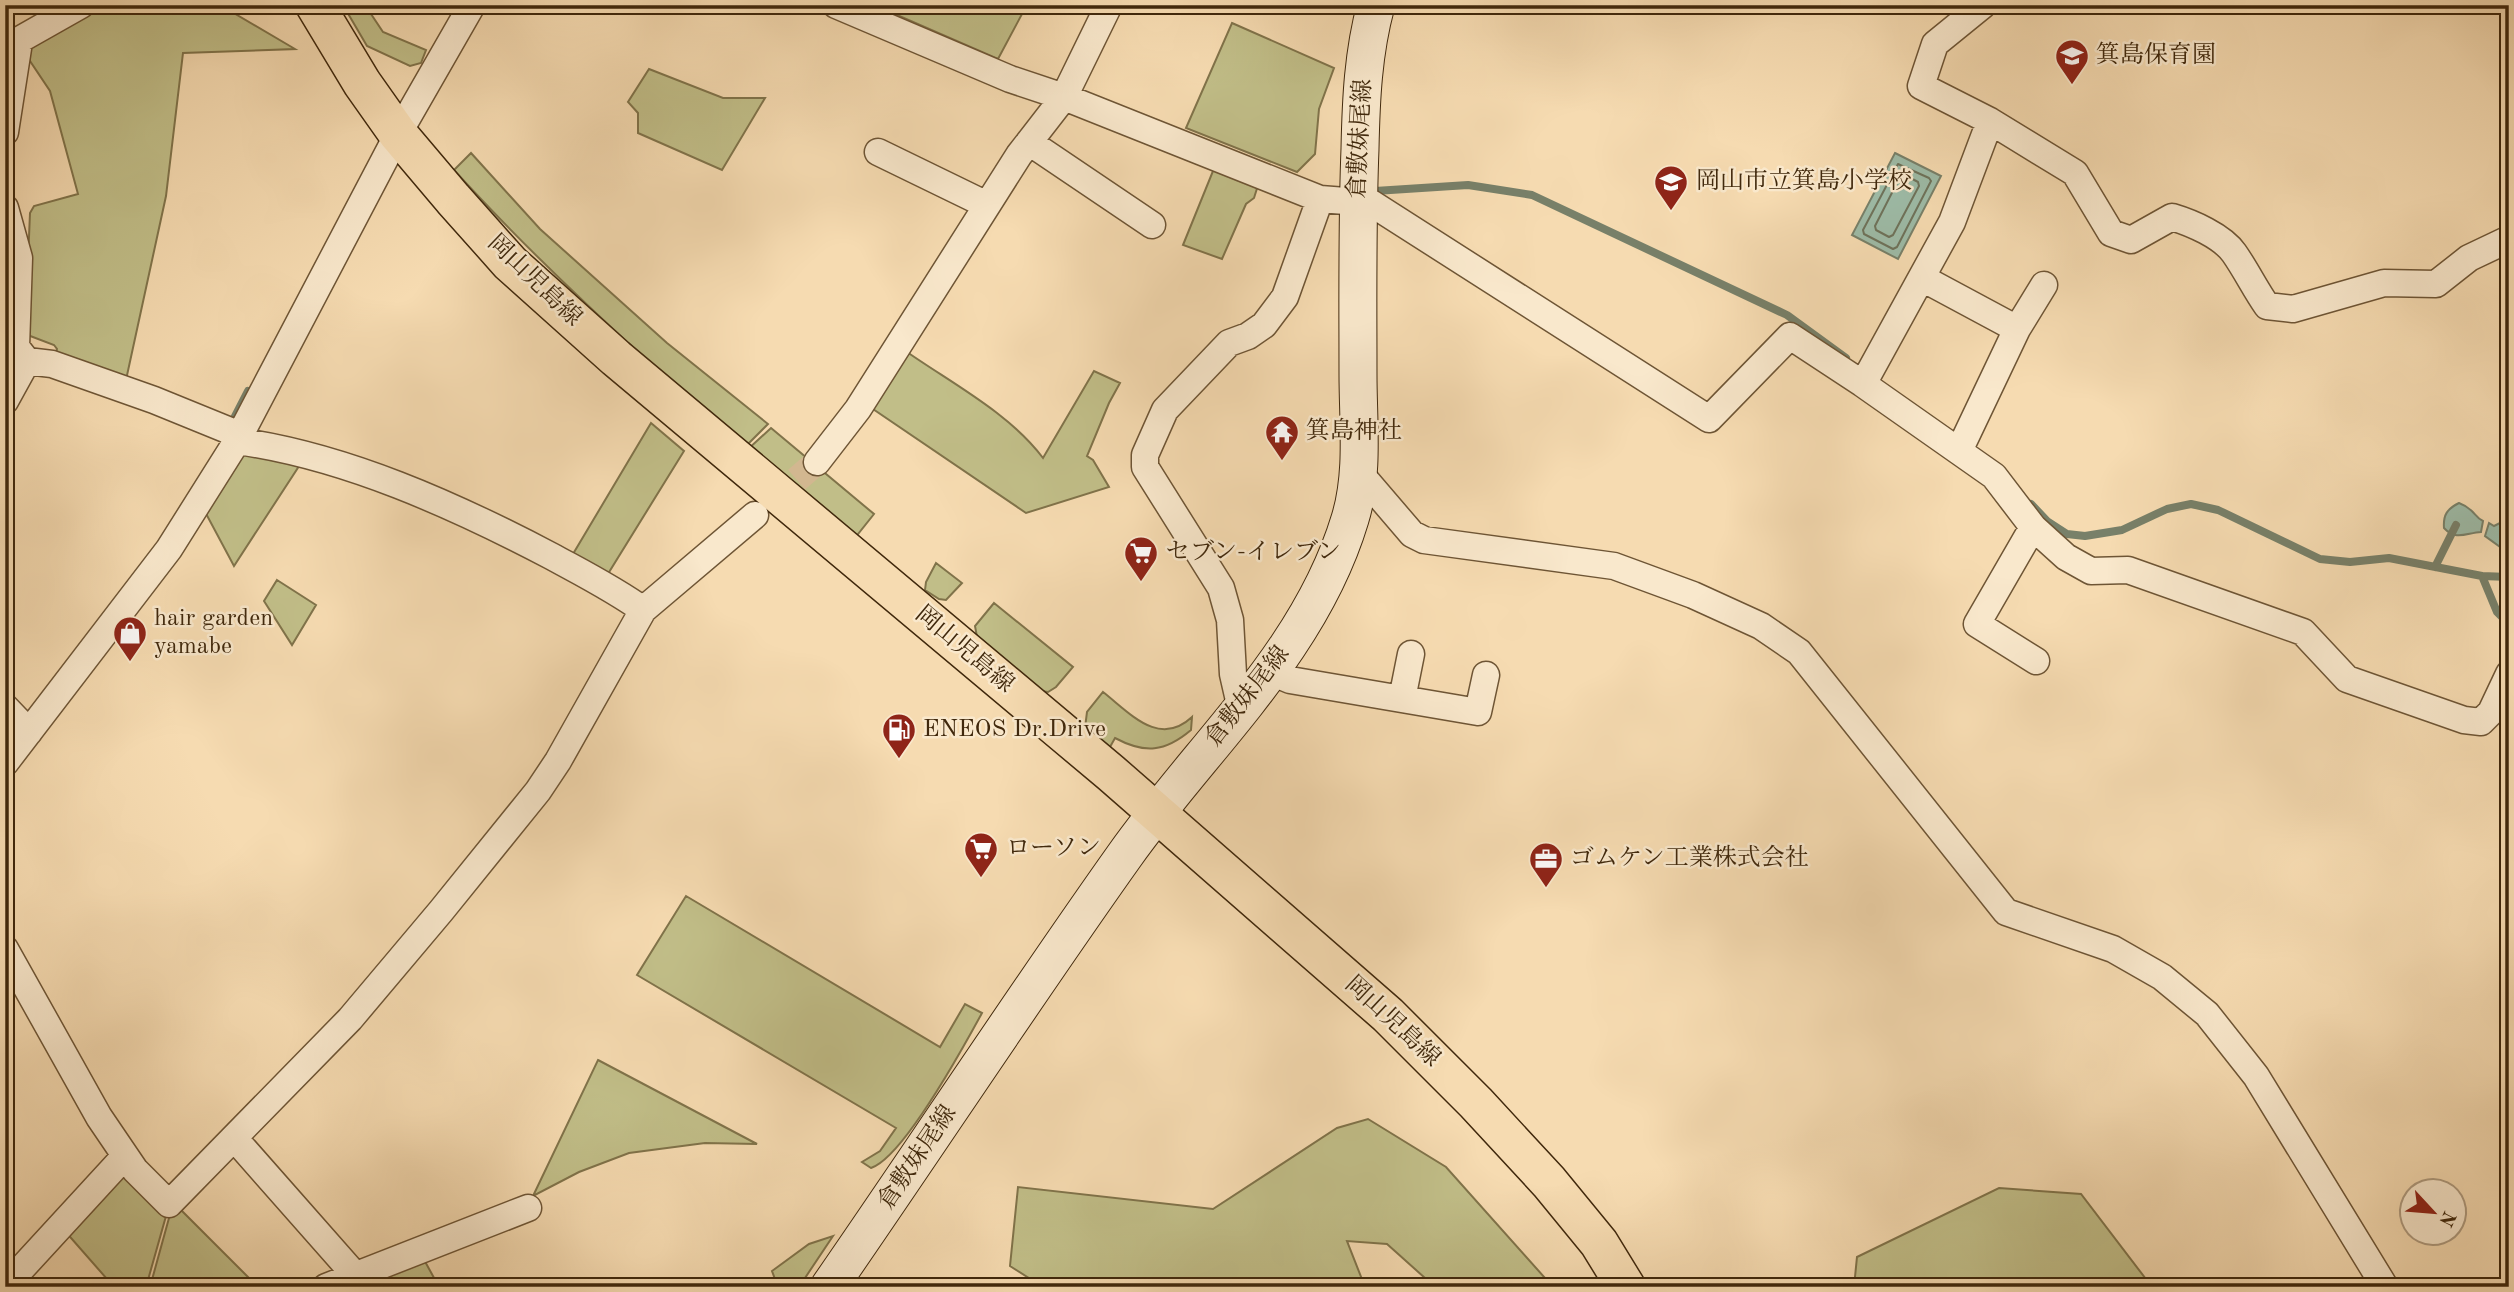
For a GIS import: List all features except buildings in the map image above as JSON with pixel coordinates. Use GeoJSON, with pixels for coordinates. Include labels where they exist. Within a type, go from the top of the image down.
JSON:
{"type":"FeatureCollection","features":[{"type":"Feature","properties":{"kind":"main road","name":"岡山児島線"},"geometry":{"type":"LineString","coordinates":[[315,5],[362,83],[398,134],[510,262],[606,349],[1111,773],[1388,1015],[1476,1102],[1549,1182],[1599,1243],[1626,1287]]}},
{"type":"Feature","properties":{"kind":"main road","name":"倉敷妹尾線"},"geometry":{"type":"LineString","coordinates":[[829,1287],[1119,863],[1271,672],[1316,603],[1335,563],[1351,516],[1358,471],[1357,202],[1362,82],[1369,31],[1376,5]]}},
{"type":"Feature","properties":{"kind":"street"},"geometry":{"type":"LineString","coordinates":[[5,132],[12,45],[81,5]]}},
{"type":"Feature","properties":{"kind":"street"},"geometry":{"type":"LineString","coordinates":[[5,763],[18,721],[169,550],[472,5]]}},
{"type":"Feature","properties":{"kind":"street"},"geometry":{"type":"LineString","coordinates":[[836,5],[1010,79],[1067,91],[1320,199],[1371,203],[1709,419],[1790,336],[1867,376],[1962,445],[1994,476],[2033,527],[2066,557],[2091,571],[2128,570],[2303,632],[2347,679],[2463,720],[2481,722],[2491,712],[2509,674]]}},
{"type":"Feature","properties":{"kind":"street"},"geometry":{"type":"LineString","coordinates":[[817,462],[858,409],[987,205],[1067,91],[1109,5]]}},
{"type":"Feature","properties":{"kind":"street"},"geometry":{"type":"LineString","coordinates":[[1983,5],[1935,44],[1921,86],[1990,121],[2076,173],[2112,233],[2131,240],[2172,217],[2194,223],[2233,251],[2267,306],[2293,309],[2384,283],[2436,284],[2469,258],[2509,239]]}},
{"type":"Feature","properties":{"kind":"street"},"geometry":{"type":"LineString","coordinates":[[1867,376],[1952,222],[1990,121]]}},
{"type":"Feature","properties":{"kind":"street"},"geometry":{"type":"LineString","coordinates":[[1029,142],[1152,225]]}},
{"type":"Feature","properties":{"kind":"street"},"geometry":{"type":"LineString","coordinates":[[878,152],[987,205]]}},
{"type":"Feature","properties":{"kind":"street"},"geometry":{"type":"LineString","coordinates":[[1241,709],[1233,674],[1230,620],[1221,588],[1145,467],[1145,455],[1164,410],[1229,342],[1248,336],[1264,325],[1285,297],[1320,199]]}},
{"type":"Feature","properties":{"kind":"street"},"geometry":{"type":"LineString","coordinates":[[5,208],[19,258],[16,346],[26,361]]}},
{"type":"Feature","properties":{"kind":"street"},"geometry":{"type":"LineString","coordinates":[[1922,278],[2017,329]]}},
{"type":"Feature","properties":{"kind":"street"},"geometry":{"type":"LineString","coordinates":[[1962,445],[2017,329],[2044,285]]}},
{"type":"Feature","properties":{"kind":"street"},"geometry":{"type":"LineString","coordinates":[[26,361],[52,363],[233,434],[326,460],[461,513],[518,539],[609,587],[643,610]]}},
{"type":"Feature","properties":{"kind":"street"},"geometry":{"type":"LineString","coordinates":[[5,401],[26,361]]}},
{"type":"Feature","properties":{"kind":"street"},"geometry":{"type":"LineString","coordinates":[[1358,471],[1412,534],[1424,540],[1614,566],[1727,610],[1760,626],[1799,652],[2006,912],[2113,949],[2162,977],[2207,1014],[2256,1076],[2385,1287]]}},
{"type":"Feature","properties":{"kind":"street"},"geometry":{"type":"LineString","coordinates":[[5,949],[99,1117],[135,1170],[169,1205],[350,1019],[538,791],[558,761],[643,610],[755,515]]}},
{"type":"Feature","properties":{"kind":"street"},"geometry":{"type":"LineString","coordinates":[[2033,527],[1977,624],[2036,662]]}},
{"type":"Feature","properties":{"kind":"street"},"geometry":{"type":"LineString","coordinates":[[1402,699],[1410,654]]}},
{"type":"Feature","properties":{"kind":"street"},"geometry":{"type":"LineString","coordinates":[[1271,672],[1290,680],[1478,712],[1486,675]]}},
{"type":"Feature","properties":{"kind":"street"},"geometry":{"type":"LineString","coordinates":[[235,1139],[355,1275]]}},
{"type":"Feature","properties":{"kind":"street"},"geometry":{"type":"LineString","coordinates":[[18,1287],[11,1280],[125,1156]]}},
{"type":"Feature","properties":{"kind":"street"},"geometry":{"type":"LineString","coordinates":[[326,1287],[528,1208]]}},
{"type":"Feature","properties":{"kind":"shaded area"},"geometry":{"type":"Polygon","coordinates":[[[98,5],[220,5],[295,49],[183,53],[166,196],[126,380],[55,356],[57,349],[54,345],[25,334],[30,213],[34,206],[78,194],[50,91],[28,58],[30,48],[35,42],[98,5]]]}},
{"type":"Feature","properties":{"kind":"shaded area"},"geometry":{"type":"Polygon","coordinates":[[[343,5],[365,5],[383,32],[426,50],[421,63],[410,66],[367,46],[343,5]]]}},
{"type":"Feature","properties":{"kind":"shaded area"},"geometry":{"type":"Polygon","coordinates":[[[874,5],[1004,5],[1022,14],[998,59],[874,5]]]}},
{"type":"Feature","properties":{"kind":"shaded area"},"geometry":{"type":"Polygon","coordinates":[[[1232,23],[1334,68],[1319,109],[1315,154],[1297,172],[1186,128],[1232,23]]]}},
{"type":"Feature","properties":{"kind":"shaded area"},"geometry":{"type":"Polygon","coordinates":[[[649,69],[723,98],[765,98],[722,170],[638,133],[638,113],[628,102],[649,69]]]}},
{"type":"Feature","properties":{"kind":"shaded area"},"geometry":{"type":"Polygon","coordinates":[[[471,153],[540,229],[667,343],[768,424],[744,448],[669,381],[559,278],[454,170],[471,153]]]}},
{"type":"Feature","properties":{"kind":"shaded area"},"geometry":{"type":"Polygon","coordinates":[[[1215,166],[1259,182],[1254,198],[1246,204],[1222,259],[1183,245],[1215,166]]]}},
{"type":"Feature","properties":{"kind":"shaded area"},"geometry":{"type":"Polygon","coordinates":[[[907,352],[997,413],[1043,458],[1094,371],[1120,383],[1087,456],[1093,460],[1109,487],[1026,513],[870,407],[907,352]]]}},
{"type":"Feature","properties":{"kind":"shaded area"},"geometry":{"type":"Polygon","coordinates":[[[651,423],[684,451],[606,577],[573,554],[651,423]]]}},
{"type":"Feature","properties":{"kind":"shaded area"},"geometry":{"type":"Polygon","coordinates":[[[771,428],[874,514],[854,539],[746,451],[771,428]]]}},
{"type":"Feature","properties":{"kind":"shaded area"},"geometry":{"type":"Polygon","coordinates":[[[243,451],[303,460],[234,566],[203,508],[243,451]]]}},
{"type":"Feature","properties":{"kind":"shaded area"},"geometry":{"type":"Polygon","coordinates":[[[936,563],[962,583],[946,600],[939,599],[925,590],[936,563]]]}},
{"type":"Feature","properties":{"kind":"shaded area"},"geometry":{"type":"Polygon","coordinates":[[[277,580],[316,605],[292,645],[264,601],[277,580]]]}},
{"type":"Feature","properties":{"kind":"shaded area"},"geometry":{"type":"Polygon","coordinates":[[[994,603],[1073,667],[1056,687],[1048,692],[1041,691],[977,637],[975,626],[994,603]]]}},
{"type":"Feature","properties":{"kind":"shaded area"},"geometry":{"type":"Polygon","coordinates":[[[1103,692],[1145,724],[1168,729],[1180,726],[1192,717],[1191,730],[1172,743],[1154,748],[1136,747],[1115,738],[1110,747],[1085,728],[1087,712],[1103,692]]]}},
{"type":"Feature","properties":{"kind":"shaded area"},"geometry":{"type":"Polygon","coordinates":[[[686,896],[940,1047],[965,1004],[982,1013],[932,1099],[900,1144],[885,1160],[871,1168],[862,1162],[880,1151],[896,1128],[637,975],[686,896]]]}},
{"type":"Feature","properties":{"kind":"shaded area"},"geometry":{"type":"Polygon","coordinates":[[[598,1060],[757,1144],[705,1143],[629,1153],[579,1172],[533,1196],[598,1060]]]}},
{"type":"Feature","properties":{"kind":"shaded area"},"geometry":{"type":"Polygon","coordinates":[[[1368,1119],[1446,1167],[1553,1287],[1435,1287],[1387,1244],[1347,1241],[1365,1287],[1043,1287],[1010,1266],[1018,1187],[1213,1209],[1337,1128],[1368,1119]]]}},
{"type":"Feature","properties":{"kind":"shaded area"},"geometry":{"type":"Polygon","coordinates":[[[122,1172],[166,1216],[146,1287],[114,1287],[64,1230],[122,1172]]]}},
{"type":"Feature","properties":{"kind":"shaded area"},"geometry":{"type":"Polygon","coordinates":[[[1999,1188],[2081,1194],[2152,1287],[1854,1287],[1857,1257],[1999,1188]]]}},
{"type":"Feature","properties":{"kind":"shaded area"},"geometry":{"type":"Polygon","coordinates":[[[180,1209],[258,1287],[150,1287],[169,1218],[180,1209]]]}},
{"type":"Feature","properties":{"kind":"shaded area"},"geometry":{"type":"Polygon","coordinates":[[[833,1236],[799,1287],[778,1287],[772,1271],[809,1244],[833,1236]]]}},
{"type":"Feature","properties":{"kind":"shaded area"},"geometry":{"type":"Polygon","coordinates":[[[422,1256],[439,1287],[390,1287],[381,1273],[422,1256]]]}},
{"type":"Feature","properties":{"kind":"water"},"geometry":{"type":"Polygon","coordinates":[[[1895,153],[1941,176],[1898,259],[1852,235],[1895,153]]]}},
{"type":"Feature","properties":{"kind":"water"},"geometry":{"type":"Polygon","coordinates":[[[2459,503],[2483,521],[2481,532],[2457,535],[2444,528],[2447,513],[2459,503]]]}},
{"type":"Feature","properties":{"kind":"water"},"geometry":{"type":"Polygon","coordinates":[[[2506,520],[2509,522],[2509,546],[2503,549],[2485,536],[2489,523],[2494,526],[2506,520]]]}},
{"type":"Feature","properties":{"kind":"waterway"},"geometry":{"type":"LineString","coordinates":[[1375,191],[1468,185],[1532,195],[1787,315],[1846,358]]}},
{"type":"Feature","properties":{"kind":"waterway"},"geometry":{"type":"LineString","coordinates":[[230,426],[248,391]]}},
{"type":"Feature","properties":{"kind":"waterway"},"geometry":{"type":"LineString","coordinates":[[2031,504],[2047,521],[2067,534],[2085,536],[2122,530],[2167,509],[2191,504],[2218,510],[2320,559],[2350,562],[2389,558],[2482,576],[2497,612],[2509,624]]}},
{"type":"Feature","properties":{"kind":"waterway"},"geometry":{"type":"LineString","coordinates":[[2435,567],[2456,525]]}},
{"type":"Feature","properties":{"kind":"waterway"},"geometry":{"type":"LineString","coordinates":[[2482,576],[2509,577]]}},
{"type":"Feature","properties":{"kind":"tunnel"},"geometry":{"type":"LineString","coordinates":[[767,505],[817,462]]}},
{"type":"Feature","properties":{"kind":"place","name":"箕島保育園"},"geometry":{"type":"Point","coordinates":[2072,86]}},
{"type":"Feature","properties":{"kind":"place","name":"岡山市立箕島小学校"},"geometry":{"type":"Point","coordinates":[1671,212]}},
{"type":"Feature","properties":{"kind":"place","name":"箕島神社"},"geometry":{"type":"Point","coordinates":[1282,462]}},
{"type":"Feature","properties":{"kind":"place","name":"セブン-イレブン"},"geometry":{"type":"Point","coordinates":[1141,583]}},
{"type":"Feature","properties":{"kind":"place","name":"hair garden yamabe"},"geometry":{"type":"Point","coordinates":[130,663]}},
{"type":"Feature","properties":{"kind":"place","name":"ENEOS Dr.Drive"},"geometry":{"type":"Point","coordinates":[899,760]}},
{"type":"Feature","properties":{"kind":"place","name":"ローソン"},"geometry":{"type":"Point","coordinates":[981,879]}},
{"type":"Feature","properties":{"kind":"place","name":"ゴムケン工業株式会社"},"geometry":{"type":"Point","coordinates":[1546,889]}}]}
